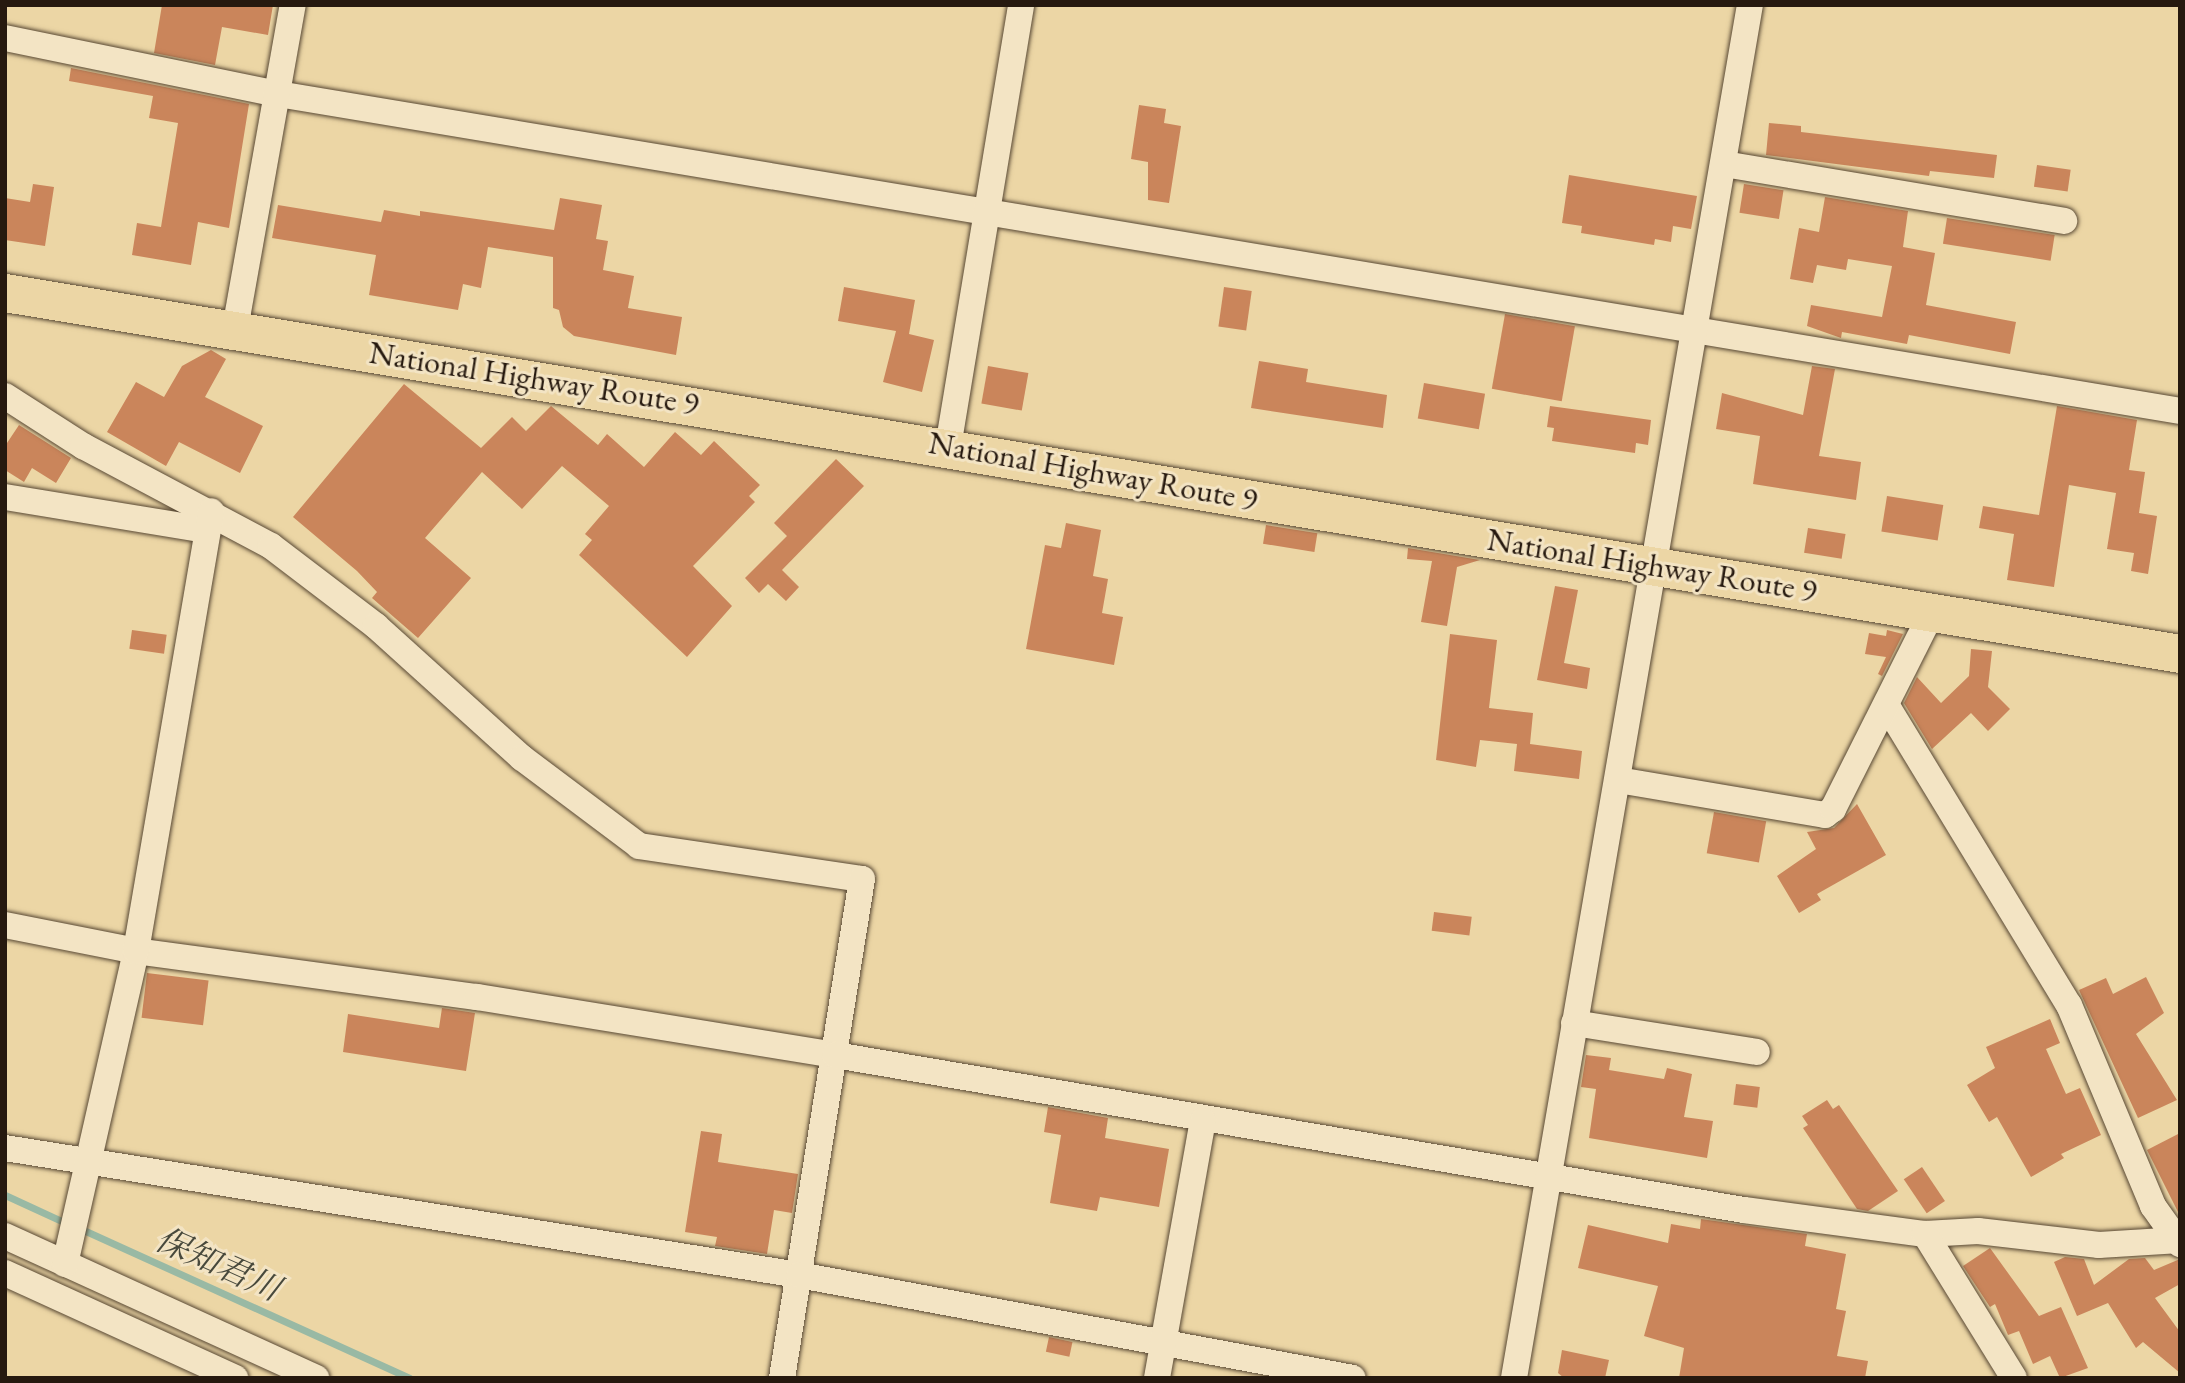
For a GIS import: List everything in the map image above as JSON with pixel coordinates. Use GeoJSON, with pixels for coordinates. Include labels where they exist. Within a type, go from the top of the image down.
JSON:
{"type":"FeatureCollection","features":[{"type":"Feature","properties":{"kind":"highway","name":"National Highway Route 9"},"geometry":{"type":"LineString","coordinates":[[5,293],[235,328],[2180,654]]}},
{"type":"Feature","properties":{"kind":"street"},"geometry":{"type":"LineString","coordinates":[[235,328],[293,5]]}},
{"type":"Feature","properties":{"kind":"street"},"geometry":{"type":"LineString","coordinates":[[948,447],[1021,5]]}},
{"type":"Feature","properties":{"kind":"street"},"geometry":{"type":"LineString","coordinates":[[1514,1378],[1545,1178],[1657,566],[1750,5]]}},
{"type":"Feature","properties":{"kind":"street"},"geometry":{"type":"LineString","coordinates":[[5,38],[278,94],[2180,411]]}},
{"type":"Feature","properties":{"kind":"street"},"geometry":{"type":"LineString","coordinates":[[1724,164],[2064,221]]}},
{"type":"Feature","properties":{"kind":"street"},"geometry":{"type":"LineString","coordinates":[[5,396],[209,521],[271,546],[376,626],[522,758],[639,846],[862,879],[782,1378]]}},
{"type":"Feature","properties":{"kind":"street"},"geometry":{"type":"LineString","coordinates":[[5,497],[209,521]]}},
{"type":"Feature","properties":{"kind":"street"},"geometry":{"type":"LineString","coordinates":[[65,1264],[136,951],[209,521]]}},
{"type":"Feature","properties":{"kind":"street"},"geometry":{"type":"LineString","coordinates":[[1618,780],[1825,815],[1887,706],[1933,612]]}},
{"type":"Feature","properties":{"kind":"street"},"geometry":{"type":"LineString","coordinates":[[5,925],[136,951],[477,997],[835,1055],[1203,1121],[1545,1178],[1925,1234],[1978,1231],[2099,1245],[2177,1242],[2069,1006],[1887,706]]}},
{"type":"Feature","properties":{"kind":"street"},"geometry":{"type":"LineString","coordinates":[[1574,1023],[1757,1052]]}},
{"type":"Feature","properties":{"kind":"street"},"geometry":{"type":"LineString","coordinates":[[1157,1378],[1203,1121]]}},
{"type":"Feature","properties":{"kind":"street"},"geometry":{"type":"LineString","coordinates":[[5,1148],[799,1275],[1353,1378]]}},
{"type":"Feature","properties":{"kind":"street"},"geometry":{"type":"LineString","coordinates":[[1925,1234],[2014,1378]]}},
{"type":"Feature","properties":{"kind":"street"},"geometry":{"type":"LineString","coordinates":[[5,1236],[316,1378]]}},
{"type":"Feature","properties":{"kind":"street"},"geometry":{"type":"LineString","coordinates":[[5,1273],[235,1378]]}},
{"type":"Feature","properties":{"kind":"building"},"geometry":{"type":"Polygon","coordinates":[[[162,5],[273,5],[268,35],[222,27],[215,65],[154,53],[162,5]]]}},
{"type":"Feature","properties":{"kind":"building"},"geometry":{"type":"Polygon","coordinates":[[[71,68],[249,104],[229,228],[198,222],[191,265],[132,255],[137,223],[161,227],[178,123],[149,118],[153,96],[69,81],[71,68]]]}},
{"type":"Feature","properties":{"kind":"building"},"geometry":{"type":"Polygon","coordinates":[[[1139,105],[1166,109],[1164,123],[1181,126],[1169,203],[1148,200],[1148,162],[1131,159],[1139,105]]]}},
{"type":"Feature","properties":{"kind":"building"},"geometry":{"type":"Polygon","coordinates":[[[1769,123],[1801,126],[1801,132],[1997,155],[1994,178],[1930,171],[1929,176],[1766,155],[1769,123]]]}},
{"type":"Feature","properties":{"kind":"building"},"geometry":{"type":"Polygon","coordinates":[[[2037,165],[2071,170],[2068,192],[2034,187],[2037,165]]]}},
{"type":"Feature","properties":{"kind":"building"},"geometry":{"type":"Polygon","coordinates":[[[1569,175],[1697,196],[1691,229],[1673,226],[1671,242],[1655,239],[1654,245],[1581,233],[1582,226],[1562,223],[1569,175]]]}},
{"type":"Feature","properties":{"kind":"building"},"geometry":{"type":"Polygon","coordinates":[[[33,184],[54,187],[45,246],[5,240],[5,198],[30,202],[33,184]]]}},
{"type":"Feature","properties":{"kind":"building"},"geometry":{"type":"Polygon","coordinates":[[[1744,184],[1784,190],[1779,219],[1739,213],[1744,184]]]}},
{"type":"Feature","properties":{"kind":"building"},"geometry":{"type":"Polygon","coordinates":[[[1825,197],[1908,211],[1903,247],[1935,253],[1926,305],[2016,322],[2010,354],[1909,335],[1907,344],[1842,332],[1841,338],[1807,326],[1811,305],[1882,317],[1892,266],[1848,259],[1846,270],[1817,265],[1813,283],[1790,279],[1799,228],[1819,232],[1825,197]]]}},
{"type":"Feature","properties":{"kind":"building"},"geometry":{"type":"Polygon","coordinates":[[[560,198],[602,205],[596,239],[608,241],[603,270],[634,276],[628,308],[682,317],[676,355],[574,336],[563,327],[559,310],[553,308],[553,257],[488,247],[481,288],[463,284],[458,310],[369,295],[376,255],[272,238],[278,205],[381,222],[384,210],[420,216],[420,211],[554,230],[560,198]]]}},
{"type":"Feature","properties":{"kind":"building"},"geometry":{"type":"Polygon","coordinates":[[[1947,218],[2055,235],[2051,261],[1943,244],[1947,218]]]}},
{"type":"Feature","properties":{"kind":"building"},"geometry":{"type":"Polygon","coordinates":[[[844,287],[915,300],[909,334],[934,340],[922,392],[883,382],[896,331],[838,321],[844,287]]]}},
{"type":"Feature","properties":{"kind":"building"},"geometry":{"type":"Polygon","coordinates":[[[1224,287],[1252,291],[1246,331],[1218,327],[1224,287]]]}},
{"type":"Feature","properties":{"kind":"building"},"geometry":{"type":"Polygon","coordinates":[[[1505,314],[1575,326],[1562,401],[1492,389],[1505,314]]]}},
{"type":"Feature","properties":{"kind":"building"},"geometry":{"type":"Polygon","coordinates":[[[211,350],[226,359],[205,397],[263,426],[240,473],[179,442],[166,466],[107,432],[136,382],[164,397],[182,366],[211,350]]]}},
{"type":"Feature","properties":{"kind":"building"},"geometry":{"type":"Polygon","coordinates":[[[1259,361],[1308,369],[1306,382],[1387,395],[1383,428],[1251,408],[1259,361]]]}},
{"type":"Feature","properties":{"kind":"building"},"geometry":{"type":"Polygon","coordinates":[[[988,366],[1028,373],[1022,411],[981,403],[988,366]]]}},
{"type":"Feature","properties":{"kind":"building"},"geometry":{"type":"Polygon","coordinates":[[[1812,366],[1835,369],[1819,456],[1861,462],[1856,500],[1753,484],[1760,436],[1716,429],[1722,393],[1803,415],[1812,366]]]}},
{"type":"Feature","properties":{"kind":"building"},"geometry":{"type":"Polygon","coordinates":[[[1424,383],[1485,394],[1479,429],[1418,418],[1424,383]]]}},
{"type":"Feature","properties":{"kind":"building"},"geometry":{"type":"Polygon","coordinates":[[[404,384],[481,448],[512,417],[526,431],[551,406],[598,445],[607,434],[644,467],[675,432],[701,455],[714,441],[760,485],[749,496],[755,502],[693,566],[732,606],[687,657],[579,555],[592,540],[585,534],[609,506],[562,466],[522,509],[482,472],[425,538],[471,578],[418,638],[372,598],[377,592],[357,571],[293,517],[404,384]]]}},
{"type":"Feature","properties":{"kind":"building"},"geometry":{"type":"Polygon","coordinates":[[[1550,406],[1651,420],[1648,445],[1636,443],[1635,453],[1552,441],[1554,428],[1547,427],[1550,406]]]}},
{"type":"Feature","properties":{"kind":"building"},"geometry":{"type":"Polygon","coordinates":[[[2057,406],[2137,420],[2129,470],[2145,472],[2139,513],[2157,516],[2148,574],[2131,571],[2134,553],[2107,549],[2116,493],[2069,485],[2054,587],[2007,580],[2014,534],[1979,528],[1983,506],[2039,515],[2057,406]]]}},
{"type":"Feature","properties":{"kind":"building"},"geometry":{"type":"Polygon","coordinates":[[[19,425],[71,458],[56,483],[32,468],[24,482],[5,470],[5,446],[19,425]]]}},
{"type":"Feature","properties":{"kind":"building"},"geometry":{"type":"Polygon","coordinates":[[[836,459],[864,486],[782,570],[799,587],[786,601],[768,584],[759,593],[745,578],[787,536],[774,523],[836,459]]]}},
{"type":"Feature","properties":{"kind":"building"},"geometry":{"type":"Polygon","coordinates":[[[1887,496],[1943,505],[1938,540],[1881,532],[1887,496]]]}},
{"type":"Feature","properties":{"kind":"building"},"geometry":{"type":"Polygon","coordinates":[[[1066,523],[1101,530],[1093,576],[1108,579],[1102,613],[1123,617],[1114,665],[1026,649],[1045,545],[1061,548],[1066,523]]]}},
{"type":"Feature","properties":{"kind":"building"},"geometry":{"type":"Polygon","coordinates":[[[1266,525],[1317,533],[1314,552],[1263,544],[1266,525]]]}},
{"type":"Feature","properties":{"kind":"building"},"geometry":{"type":"Polygon","coordinates":[[[1808,528],[1846,534],[1842,559],[1804,553],[1808,528]]]}},
{"type":"Feature","properties":{"kind":"building"},"geometry":{"type":"Polygon","coordinates":[[[1408,548],[1480,560],[1457,567],[1447,626],[1421,622],[1432,561],[1407,559],[1408,548]]]}},
{"type":"Feature","properties":{"kind":"building"},"geometry":{"type":"Polygon","coordinates":[[[1555,586],[1578,590],[1564,663],[1590,668],[1587,689],[1537,680],[1555,586]]]}},
{"type":"Feature","properties":{"kind":"building"},"geometry":{"type":"Polygon","coordinates":[[[132,630],[167,635],[164,654],[129,649],[132,630]]]}},
{"type":"Feature","properties":{"kind":"building"},"geometry":{"type":"Polygon","coordinates":[[[1887,630],[1903,634],[1882,676],[1878,674],[1886,657],[1865,654],[1869,633],[1886,636],[1887,630]]]}},
{"type":"Feature","properties":{"kind":"building"},"geometry":{"type":"Polygon","coordinates":[[[1450,634],[1497,640],[1489,708],[1533,713],[1530,744],[1582,751],[1579,779],[1514,771],[1517,744],[1480,740],[1476,767],[1436,760],[1450,634]]]}},
{"type":"Feature","properties":{"kind":"building"},"geometry":{"type":"Polygon","coordinates":[[[1971,649],[1992,651],[1988,687],[2010,709],[1988,731],[1971,713],[1932,749],[1904,703],[1917,677],[1941,703],[1969,676],[1971,649]]]}},
{"type":"Feature","properties":{"kind":"building"},"geometry":{"type":"Polygon","coordinates":[[[1857,804],[1886,855],[1817,894],[1821,900],[1799,913],[1777,876],[1816,849],[1807,832],[1834,828],[1857,804]]]}},
{"type":"Feature","properties":{"kind":"building"},"geometry":{"type":"Polygon","coordinates":[[[1714,812],[1766,821],[1759,863],[1707,853],[1714,812]]]}},
{"type":"Feature","properties":{"kind":"building"},"geometry":{"type":"Polygon","coordinates":[[[1434,912],[1472,917],[1469,935],[1432,931],[1434,912]]]}},
{"type":"Feature","properties":{"kind":"building"},"geometry":{"type":"Polygon","coordinates":[[[147,973],[209,981],[203,1025],[142,1018],[147,973]]]}},
{"type":"Feature","properties":{"kind":"building"},"geometry":{"type":"Polygon","coordinates":[[[2146,977],[2164,1013],[2136,1034],[2177,1100],[2138,1118],[2079,990],[2106,978],[2113,994],[2146,977]]]}},
{"type":"Feature","properties":{"kind":"building"},"geometry":{"type":"Polygon","coordinates":[[[442,1008],[475,1013],[466,1071],[343,1052],[348,1014],[439,1028],[442,1008]]]}},
{"type":"Feature","properties":{"kind":"building"},"geometry":{"type":"Polygon","coordinates":[[[2050,1019],[2060,1043],[2046,1049],[2066,1094],[2080,1088],[2101,1135],[2061,1154],[2064,1158],[2031,1177],[1997,1117],[1989,1122],[1967,1085],[1995,1068],[1986,1047],[2050,1019]]]}},
{"type":"Feature","properties":{"kind":"building"},"geometry":{"type":"Polygon","coordinates":[[[1586,1055],[1611,1058],[1609,1070],[1664,1079],[1667,1068],[1692,1074],[1684,1117],[1713,1121],[1707,1158],[1589,1138],[1596,1089],[1581,1087],[1586,1055]]]}},
{"type":"Feature","properties":{"kind":"building"},"geometry":{"type":"Polygon","coordinates":[[[1736,1084],[1760,1087],[1757,1108],[1733,1105],[1736,1084]]]}},
{"type":"Feature","properties":{"kind":"building"},"geometry":{"type":"Polygon","coordinates":[[[1827,1100],[1833,1109],[1839,1105],[1898,1191],[1868,1211],[1857,1209],[1803,1128],[1808,1125],[1802,1116],[1827,1100]]]}},
{"type":"Feature","properties":{"kind":"building"},"geometry":{"type":"Polygon","coordinates":[[[1048,1107],[1108,1118],[1105,1138],[1169,1149],[1159,1207],[1100,1197],[1097,1211],[1050,1203],[1061,1135],[1044,1132],[1048,1107]]]}},
{"type":"Feature","properties":{"kind":"building"},"geometry":{"type":"Polygon","coordinates":[[[701,1131],[722,1134],[718,1162],[798,1174],[792,1213],[774,1210],[767,1254],[715,1246],[717,1237],[685,1232],[701,1131]]]}},
{"type":"Feature","properties":{"kind":"building"},"geometry":{"type":"Polygon","coordinates":[[[2180,1133],[2180,1216],[2147,1150],[2180,1133]]]}},
{"type":"Feature","properties":{"kind":"building"},"geometry":{"type":"Polygon","coordinates":[[[1922,1167],[1945,1201],[1927,1213],[1904,1179],[1922,1167]]]}},
{"type":"Feature","properties":{"kind":"building"},"geometry":{"type":"Polygon","coordinates":[[[1701,1219],[1807,1234],[1805,1246],[1846,1254],[1836,1309],[1846,1311],[1837,1356],[1868,1361],[1865,1378],[1679,1378],[1684,1348],[1644,1336],[1658,1286],[1578,1268],[1588,1225],[1668,1243],[1671,1224],[1700,1229],[1701,1219]]]}},
{"type":"Feature","properties":{"kind":"building"},"geometry":{"type":"Polygon","coordinates":[[[1990,1248],[2039,1316],[2061,1307],[2088,1368],[2060,1378],[2050,1356],[2033,1364],[2019,1331],[2008,1335],[1995,1304],[1990,1307],[1963,1266],[1990,1248]]]}},
{"type":"Feature","properties":{"kind":"building"},"geometry":{"type":"Polygon","coordinates":[[[2065,1257],[2084,1259],[2094,1285],[2129,1259],[2145,1258],[2154,1270],[2180,1259],[2180,1284],[2155,1298],[2180,1332],[2180,1373],[2143,1342],[2136,1348],[2108,1303],[2077,1316],[2054,1262],[2065,1257]]]}},
{"type":"Feature","properties":{"kind":"building"},"geometry":{"type":"Polygon","coordinates":[[[1049,1337],[1072,1342],[1069,1357],[1046,1352],[1049,1337]]]}},
{"type":"Feature","properties":{"kind":"building"},"geometry":{"type":"Polygon","coordinates":[[[1562,1350],[1609,1360],[1605,1378],[1564,1378],[1558,1373],[1562,1350]]]}},
{"type":"Feature","properties":{"kind":"waterway","name":"保知君川"},"geometry":{"type":"LineString","coordinates":[[5,1195],[68,1224]]}},
{"type":"Feature","properties":{"kind":"waterway","name":"保知君川"},"geometry":{"type":"LineString","coordinates":[[79,1228],[410,1378]]}}]}
